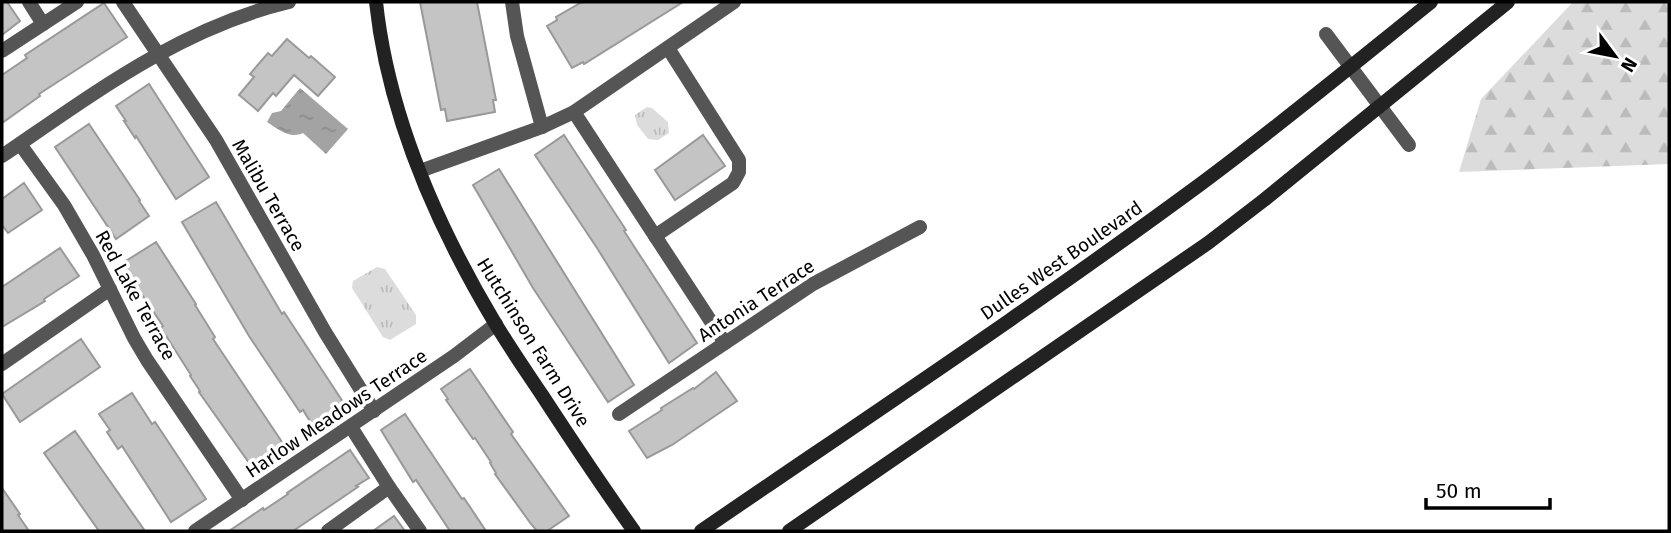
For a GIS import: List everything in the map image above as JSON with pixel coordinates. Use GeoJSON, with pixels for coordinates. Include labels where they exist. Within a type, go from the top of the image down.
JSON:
{"type":"FeatureCollection","features":[{"type":"Feature","properties":{"kind":"street"},"geometry":{"type":"LineString","coordinates":[[29,2],[43,24]]}},
{"type":"Feature","properties":{"kind":"street"},"geometry":{"type":"LineString","coordinates":[[2,51],[77,2]]}},
{"type":"Feature","properties":{"kind":"street","name":"Malibu Terrace"},"geometry":{"type":"LineString","coordinates":[[123,2],[216,140],[325,332],[374,411]]}},
{"type":"Feature","properties":{"kind":"street"},"geometry":{"type":"LineString","coordinates":[[2,156],[87,97],[159,52],[219,24],[289,2]]}},
{"type":"Feature","properties":{"kind":"street","name":"Hutchinson Farm Drive"},"geometry":{"type":"LineString","coordinates":[[376,2],[385,58],[407,137],[459,258],[496,324],[634,531]]}},
{"type":"Feature","properties":{"kind":"street"},"geometry":{"type":"LineString","coordinates":[[512,2],[517,36],[542,127]]}},
{"type":"Feature","properties":{"kind":"street"},"geometry":{"type":"LineString","coordinates":[[420,171],[542,127],[573,112],[734,2]]}},
{"type":"Feature","properties":{"kind":"street","name":"Dulles West Boulevard"},"geometry":{"type":"LineString","coordinates":[[701,531],[1169,207],[1317,95],[1431,2]]}},
{"type":"Feature","properties":{"kind":"street"},"geometry":{"type":"LineString","coordinates":[[789,531],[1208,243],[1508,2]]}},
{"type":"Feature","properties":{"kind":"street"},"geometry":{"type":"LineString","coordinates":[[1326,34],[1409,145]]}},
{"type":"Feature","properties":{"kind":"street"},"geometry":{"type":"LineString","coordinates":[[655,236],[733,183],[739,172],[739,160],[668,48]]}},
{"type":"Feature","properties":{"kind":"street"},"geometry":{"type":"LineString","coordinates":[[573,112],[725,343]]}},
{"type":"Feature","properties":{"kind":"street","name":"Red Lake Terrace"},"geometry":{"type":"LineString","coordinates":[[20,144],[64,205],[147,360],[242,500]]}},
{"type":"Feature","properties":{"kind":"street","name":"Antonia Terrace"},"geometry":{"type":"LineString","coordinates":[[619,414],[813,284],[919,227]]}},
{"type":"Feature","properties":{"kind":"street"},"geometry":{"type":"LineString","coordinates":[[2,364],[110,289]]}},
{"type":"Feature","properties":{"kind":"street","name":"Harlow Meadows Terrace"},"geometry":{"type":"LineString","coordinates":[[195,531],[352,427],[496,324]]}},
{"type":"Feature","properties":{"kind":"street"},"geometry":{"type":"LineString","coordinates":[[352,427],[420,531]]}},
{"type":"Feature","properties":{"kind":"street"},"geometry":{"type":"LineString","coordinates":[[328,531],[389,487]]}},
{"type":"Feature","properties":{"kind":"green space"},"geometry":{"type":"Polygon","coordinates":[[[1573,2],[1669,2],[1669,164],[1459,172],[1481,99],[1573,2]]]}},
{"type":"Feature","properties":{"kind":"green space"},"geometry":{"type":"Polygon","coordinates":[[[647,107],[668,122],[669,133],[658,140],[648,139],[637,125],[635,115],[647,107]]]}},
{"type":"Feature","properties":{"kind":"green space"},"geometry":{"type":"Polygon","coordinates":[[[377,267],[385,269],[416,315],[416,324],[390,340],[383,337],[352,288],[353,281],[377,267]]]}},
{"type":"Feature","properties":{"kind":"water"},"geometry":{"type":"Polygon","coordinates":[[[300,88],[348,129],[326,154],[303,133],[289,134],[267,122],[272,113],[281,111],[300,88]]]}},
{"type":"Feature","properties":{"kind":"building"},"geometry":{"type":"Polygon","coordinates":[[[2,2],[7,2],[20,21],[2,35],[2,2]]]}},
{"type":"Feature","properties":{"kind":"building"},"geometry":{"type":"Polygon","coordinates":[[[420,2],[477,2],[496,100],[493,100],[495,112],[447,121],[445,109],[441,110],[420,2]]]}},
{"type":"Feature","properties":{"kind":"building"},"geometry":{"type":"Polygon","coordinates":[[[582,2],[683,2],[584,64],[583,62],[572,68],[547,26],[557,20],[556,17],[582,2]]]}},
{"type":"Feature","properties":{"kind":"building"},"geometry":{"type":"Polygon","coordinates":[[[104,3],[127,37],[39,94],[40,96],[2,123],[2,75],[27,58],[25,55],[104,3]]]}},
{"type":"Feature","properties":{"kind":"building"},"geometry":{"type":"Polygon","coordinates":[[[287,39],[335,77],[318,96],[294,75],[276,96],[273,93],[258,111],[239,95],[254,77],[250,74],[268,53],[272,56],[287,39]]]}},
{"type":"Feature","properties":{"kind":"building"},"geometry":{"type":"Polygon","coordinates":[[[149,84],[209,177],[176,199],[116,106],[149,84]]]}},
{"type":"Feature","properties":{"kind":"building"},"geometry":{"type":"Polygon","coordinates":[[[89,124],[149,216],[116,239],[55,147],[89,124]]]}},
{"type":"Feature","properties":{"kind":"building"},"geometry":{"type":"Polygon","coordinates":[[[564,135],[697,343],[669,363],[535,155],[564,135]]]}},
{"type":"Feature","properties":{"kind":"building"},"geometry":{"type":"Polygon","coordinates":[[[703,135],[725,166],[675,200],[655,170],[703,135]]]}},
{"type":"Feature","properties":{"kind":"building"},"geometry":{"type":"Polygon","coordinates":[[[499,169],[634,385],[608,402],[533,288],[473,185],[499,169]]]}},
{"type":"Feature","properties":{"kind":"building"},"geometry":{"type":"Polygon","coordinates":[[[24,183],[42,210],[8,233],[2,225],[2,199],[24,183]]]}},
{"type":"Feature","properties":{"kind":"building"},"geometry":{"type":"Polygon","coordinates":[[[216,202],[282,314],[284,312],[345,405],[313,426],[303,410],[300,412],[249,336],[182,222],[216,202]]]}},
{"type":"Feature","properties":{"kind":"building"},"geometry":{"type":"Polygon","coordinates":[[[156,242],[196,304],[215,337],[213,339],[284,445],[252,467],[199,392],[161,328],[163,326],[121,264],[156,242]]]}},
{"type":"Feature","properties":{"kind":"building"},"geometry":{"type":"Polygon","coordinates":[[[60,248],[79,276],[2,327],[2,287],[60,248]]]}},
{"type":"Feature","properties":{"kind":"building"},"geometry":{"type":"Polygon","coordinates":[[[81,339],[100,367],[20,422],[2,394],[81,339]]]}},
{"type":"Feature","properties":{"kind":"building"},"geometry":{"type":"Polygon","coordinates":[[[470,369],[513,432],[511,434],[569,516],[547,531],[537,531],[531,524],[495,474],[491,462],[475,438],[473,439],[446,400],[448,399],[441,389],[470,369]]]}},
{"type":"Feature","properties":{"kind":"building"},"geometry":{"type":"Polygon","coordinates":[[[716,372],[737,401],[672,445],[647,458],[629,431],[716,372]]]}},
{"type":"Feature","properties":{"kind":"building"},"geometry":{"type":"Polygon","coordinates":[[[132,393],[152,424],[155,422],[206,499],[171,522],[122,446],[118,449],[99,414],[132,393]]]}},
{"type":"Feature","properties":{"kind":"building"},"geometry":{"type":"Polygon","coordinates":[[[405,414],[486,531],[450,531],[416,480],[413,482],[381,430],[405,414]]]}},
{"type":"Feature","properties":{"kind":"building"},"geometry":{"type":"Polygon","coordinates":[[[75,431],[145,531],[99,531],[44,453],[75,431]]]}},
{"type":"Feature","properties":{"kind":"building"},"geometry":{"type":"Polygon","coordinates":[[[350,450],[369,478],[293,531],[229,531],[288,494],[350,450]]]}},
{"type":"Feature","properties":{"kind":"building"},"geometry":{"type":"Polygon","coordinates":[[[2,488],[20,514],[18,515],[29,531],[2,531],[2,488]]]}},
{"type":"Feature","properties":{"kind":"building"},"geometry":{"type":"Polygon","coordinates":[[[394,516],[405,531],[373,531],[394,516]]]}}]}
